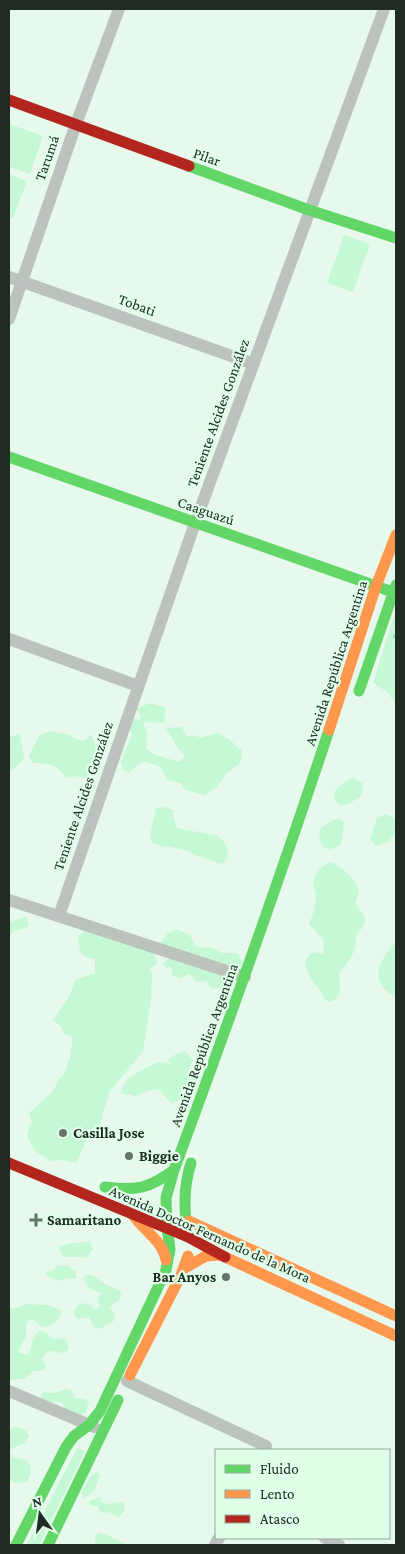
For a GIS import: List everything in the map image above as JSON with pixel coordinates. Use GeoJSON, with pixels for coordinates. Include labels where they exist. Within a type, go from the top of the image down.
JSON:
{"type":"FeatureCollection","features":[{"type":"Feature","properties":{"kind":"main road","name":"Pilar"},"geometry":{"type":"LineString","coordinates":[[9,100],[309,210],[396,238]]}},
{"type":"Feature","properties":{"kind":"main road","name":"Caaguazú"},"geometry":{"type":"LineString","coordinates":[[9,457],[376,586],[395,589]]}},
{"type":"Feature","properties":{"kind":"main road","name":"Avenida República Argentina"},"geometry":{"type":"LineString","coordinates":[[16,1545],[66,1447],[74,1436],[89,1425],[100,1411],[167,1266],[171,1246],[161,1210],[245,977],[297,827],[376,586],[396,535]]}},
{"type":"Feature","properties":{"kind":"main road","name":"Avenida República Argentina"},"geometry":{"type":"LineString","coordinates":[[354,704],[395,589]]}},
{"type":"Feature","properties":{"kind":"main road"},"geometry":{"type":"LineString","coordinates":[[48,1545],[127,1381],[185,1268],[188,1257],[188,1237],[185,1186],[195,1151]]}},
{"type":"Feature","properties":{"kind":"main road","name":"Avenida Doctor Fernando de la Mora"},"geometry":{"type":"LineString","coordinates":[[9,1164],[188,1237],[396,1336]]}},
{"type":"Feature","properties":{"kind":"main road","name":"Avenida Doctor Fernando de la Mora"},"geometry":{"type":"LineString","coordinates":[[140,1201],[101,1185],[127,1190],[139,1188],[164,1178],[174,1170]]}},
{"type":"Feature","properties":{"kind":"main road"},"geometry":{"type":"LineString","coordinates":[[185,1186],[189,1204],[195,1217],[207,1229]]}},
{"type":"Feature","properties":{"kind":"main road","name":"Avenida Doctor Fernando de la Mora"},"geometry":{"type":"LineString","coordinates":[[161,1210],[186,1219],[396,1316]]}},
{"type":"Feature","properties":{"kind":"main road"},"geometry":{"type":"LineString","coordinates":[[131,1214],[162,1246],[166,1255],[167,1266]]}},
{"type":"Feature","properties":{"kind":"main road"},"geometry":{"type":"LineString","coordinates":[[185,1268],[206,1256],[221,1254]]}},
{"type":"Feature","properties":{"kind":"main road"},"geometry":{"type":"LineString","coordinates":[[282,1282],[301,1285],[359,1311],[364,1309],[368,1302]]}},
{"type":"Feature","properties":{"kind":"street","name":"Tarumá"},"geometry":{"type":"LineString","coordinates":[[9,318],[76,124],[119,9]]}},
{"type":"Feature","properties":{"kind":"street","name":"Teniente Alcides González"},"geometry":{"type":"LineString","coordinates":[[58,916],[195,523],[384,9]]}},
{"type":"Feature","properties":{"kind":"street","name":"Tobati"},"geometry":{"type":"LineString","coordinates":[[9,277],[254,364]]}},
{"type":"Feature","properties":{"kind":"street"},"geometry":{"type":"LineString","coordinates":[[9,639],[138,686]]}},
{"type":"Feature","properties":{"kind":"street"},"geometry":{"type":"LineString","coordinates":[[9,900],[245,977]]}},
{"type":"Feature","properties":{"kind":"street"},"geometry":{"type":"LineString","coordinates":[[127,1381],[265,1448]]}},
{"type":"Feature","properties":{"kind":"street"},"geometry":{"type":"LineString","coordinates":[[9,1391],[103,1431]]}},
{"type":"Feature","properties":{"kind":"street"},"geometry":{"type":"LineString","coordinates":[[327,1539],[339,1545]]}},
{"type":"Feature","properties":{"kind":"green space"},"geometry":{"type":"Polygon","coordinates":[[[9,124],[43,136],[30,174],[9,167],[9,124]]]}},
{"type":"Feature","properties":{"kind":"green space"},"geometry":{"type":"Polygon","coordinates":[[[9,174],[27,181],[13,218],[9,217],[9,174]]]}},
{"type":"Feature","properties":{"kind":"green space"},"geometry":{"type":"Polygon","coordinates":[[[344,235],[370,244],[353,292],[327,283],[344,235]]]}},
{"type":"Feature","properties":{"kind":"green space"},"geometry":{"type":"Polygon","coordinates":[[[396,610],[396,704],[388,693],[373,682],[396,610]]]}},
{"type":"Feature","properties":{"kind":"green space"},"geometry":{"type":"Polygon","coordinates":[[[150,703],[166,708],[164,723],[143,722],[147,733],[146,749],[150,752],[180,762],[185,755],[178,748],[166,728],[182,727],[186,737],[194,735],[201,738],[218,733],[229,739],[242,751],[240,763],[226,774],[217,787],[205,795],[185,790],[180,783],[168,780],[159,766],[142,761],[129,773],[123,769],[121,761],[132,734],[125,724],[132,718],[140,720],[140,715],[136,709],[150,703]]]}},
{"type":"Feature","properties":{"kind":"green space"},"geometry":{"type":"Polygon","coordinates":[[[50,731],[70,735],[78,740],[85,740],[91,734],[96,746],[97,764],[87,779],[76,776],[66,778],[56,767],[48,764],[33,763],[29,756],[39,736],[50,731]]]}},
{"type":"Feature","properties":{"kind":"green space"},"geometry":{"type":"Polygon","coordinates":[[[20,734],[24,759],[13,769],[9,770],[9,737],[20,734]]]}},
{"type":"Feature","properties":{"kind":"green space"},"geometry":{"type":"Polygon","coordinates":[[[353,777],[363,784],[362,795],[349,804],[339,805],[334,796],[337,788],[353,777]]]}},
{"type":"Feature","properties":{"kind":"green space"},"geometry":{"type":"Polygon","coordinates":[[[163,807],[173,810],[177,828],[218,836],[226,844],[228,857],[222,864],[186,850],[153,844],[150,835],[156,808],[163,807]]]}},
{"type":"Feature","properties":{"kind":"green space"},"geometry":{"type":"Polygon","coordinates":[[[387,814],[396,822],[396,832],[388,842],[376,846],[370,839],[377,818],[387,814]]]}},
{"type":"Feature","properties":{"kind":"green space"},"geometry":{"type":"Polygon","coordinates":[[[335,819],[340,819],[344,822],[341,844],[328,849],[321,844],[319,832],[322,827],[335,819]]]}},
{"type":"Feature","properties":{"kind":"green space"},"geometry":{"type":"Polygon","coordinates":[[[331,862],[344,870],[356,883],[359,892],[356,903],[365,920],[356,937],[352,955],[339,974],[339,994],[330,1002],[324,998],[307,971],[306,961],[314,952],[323,954],[324,952],[323,939],[309,924],[314,911],[316,897],[313,884],[315,875],[320,869],[331,862]]]}},
{"type":"Feature","properties":{"kind":"green space"},"geometry":{"type":"Polygon","coordinates":[[[26,917],[29,926],[13,932],[9,936],[9,922],[26,917]]]}},
{"type":"Feature","properties":{"kind":"green space"},"geometry":{"type":"Polygon","coordinates":[[[176,929],[189,934],[197,947],[212,948],[222,953],[237,953],[243,963],[235,973],[160,943],[167,934],[176,929]]]}},
{"type":"Feature","properties":{"kind":"green space"},"geometry":{"type":"Polygon","coordinates":[[[86,930],[153,951],[157,963],[149,970],[152,974],[151,999],[143,1051],[110,1091],[99,1130],[92,1128],[76,1163],[63,1160],[50,1161],[34,1150],[27,1135],[32,1122],[29,1113],[53,1091],[64,1074],[70,1058],[73,1037],[64,1034],[62,1027],[53,1020],[70,995],[75,980],[95,973],[95,959],[83,955],[80,949],[78,936],[86,930]]]}},
{"type":"Feature","properties":{"kind":"green space"},"geometry":{"type":"Polygon","coordinates":[[[396,942],[396,996],[389,993],[381,985],[379,972],[383,959],[396,942]]]}},
{"type":"Feature","properties":{"kind":"green space"},"geometry":{"type":"Polygon","coordinates":[[[170,958],[228,974],[229,981],[222,987],[212,989],[206,981],[195,982],[192,975],[188,974],[181,979],[172,975],[171,967],[166,968],[163,963],[170,958]]]}},
{"type":"Feature","properties":{"kind":"green space"},"geometry":{"type":"Polygon","coordinates":[[[185,1051],[193,1060],[188,1069],[194,1071],[197,1088],[189,1092],[183,1089],[179,1100],[172,1104],[158,1089],[147,1091],[134,1097],[132,1094],[126,1095],[121,1093],[128,1079],[143,1069],[159,1062],[171,1064],[168,1060],[176,1054],[185,1051]]]}},
{"type":"Feature","properties":{"kind":"green space"},"geometry":{"type":"Polygon","coordinates":[[[89,1241],[93,1249],[86,1258],[64,1257],[59,1247],[66,1244],[89,1241]]]}},
{"type":"Feature","properties":{"kind":"green space"},"geometry":{"type":"Polygon","coordinates":[[[68,1265],[75,1271],[77,1278],[56,1281],[46,1275],[47,1272],[52,1271],[57,1266],[68,1265]]]}},
{"type":"Feature","properties":{"kind":"green space"},"geometry":{"type":"Polygon","coordinates":[[[85,1275],[93,1275],[103,1283],[122,1292],[119,1300],[109,1307],[114,1313],[114,1320],[100,1329],[94,1327],[89,1317],[78,1319],[74,1315],[76,1308],[82,1303],[91,1305],[94,1309],[100,1307],[97,1298],[101,1294],[86,1284],[85,1275]]]}},
{"type":"Feature","properties":{"kind":"green space"},"geometry":{"type":"Polygon","coordinates":[[[26,1304],[57,1308],[61,1311],[61,1315],[55,1322],[46,1327],[29,1319],[26,1324],[26,1336],[18,1352],[27,1355],[31,1349],[33,1339],[40,1331],[45,1332],[53,1339],[66,1339],[69,1348],[61,1353],[48,1351],[42,1359],[46,1364],[45,1369],[33,1371],[24,1379],[9,1380],[9,1306],[13,1309],[26,1304]]]}},
{"type":"Feature","properties":{"kind":"green space"},"geometry":{"type":"Polygon","coordinates":[[[66,1389],[72,1391],[75,1398],[87,1400],[86,1412],[81,1415],[71,1412],[61,1403],[45,1401],[41,1395],[42,1392],[55,1393],[66,1389]]]}},
{"type":"Feature","properties":{"kind":"green space"},"geometry":{"type":"Polygon","coordinates":[[[15,1427],[24,1429],[29,1437],[23,1444],[12,1448],[10,1452],[13,1457],[27,1460],[29,1463],[31,1471],[27,1482],[19,1483],[9,1479],[9,1430],[15,1427]]]}},
{"type":"Feature","properties":{"kind":"green space"},"geometry":{"type":"Polygon","coordinates":[[[77,1448],[85,1451],[39,1545],[27,1545],[77,1448]]]}},
{"type":"Feature","properties":{"kind":"green space"},"geometry":{"type":"Polygon","coordinates":[[[97,1472],[100,1475],[95,1489],[92,1494],[84,1498],[81,1493],[90,1477],[97,1472]]]}},
{"type":"Feature","properties":{"kind":"green space"},"geometry":{"type":"Polygon","coordinates":[[[102,1496],[100,1500],[105,1504],[123,1502],[125,1508],[122,1514],[118,1517],[109,1512],[101,1513],[98,1506],[91,1506],[89,1501],[102,1496]]]}},
{"type":"Feature","properties":{"kind":"green space"},"geometry":{"type":"Polygon","coordinates":[[[99,1533],[128,1545],[96,1545],[95,1536],[99,1533]]]}},
{"type":"Feature","properties":{"kind":"traffic: fast"},"geometry":{"type":"LineString","coordinates":[[189,166],[309,210],[396,238]]}},
{"type":"Feature","properties":{"kind":"traffic: fast"},"geometry":{"type":"LineString","coordinates":[[9,457],[387,590]]}},
{"type":"Feature","properties":{"kind":"traffic: fast"},"geometry":{"type":"LineString","coordinates":[[359,691],[396,585]]}},
{"type":"Feature","properties":{"kind":"traffic: fast"},"geometry":{"type":"LineString","coordinates":[[167,1228],[166,1198],[174,1170],[292,841],[329,730]]}},
{"type":"Feature","properties":{"kind":"traffic: fast"},"geometry":{"type":"LineString","coordinates":[[188,1237],[185,1200],[191,1163]]}},
{"type":"Feature","properties":{"kind":"traffic: fast"},"geometry":{"type":"LineString","coordinates":[[105,1187],[125,1189],[141,1187],[157,1181],[174,1170]]}},
{"type":"Feature","properties":{"kind":"traffic: fast"},"geometry":{"type":"LineString","coordinates":[[16,1545],[66,1447],[74,1436],[89,1425],[100,1411],[166,1270],[170,1249],[167,1228]]}},
{"type":"Feature","properties":{"kind":"traffic: fast"},"geometry":{"type":"LineString","coordinates":[[48,1545],[118,1400]]}},
{"type":"Feature","properties":{"kind":"traffic: slow"},"geometry":{"type":"LineString","coordinates":[[329,730],[376,586],[396,535]]}},
{"type":"Feature","properties":{"kind":"traffic: slow"},"geometry":{"type":"LineString","coordinates":[[133,1215],[157,1241],[166,1260]]}},
{"type":"Feature","properties":{"kind":"traffic: slow"},"geometry":{"type":"LineString","coordinates":[[189,1221],[396,1316]]}},
{"type":"Feature","properties":{"kind":"traffic: slow"},"geometry":{"type":"LineString","coordinates":[[185,1268],[206,1256],[221,1255]]}},
{"type":"Feature","properties":{"kind":"traffic: slow"},"geometry":{"type":"LineString","coordinates":[[130,1375],[181,1275],[188,1256]]}},
{"type":"Feature","properties":{"kind":"traffic: slow"},"geometry":{"type":"LineString","coordinates":[[225,1257],[396,1336]]}},
{"type":"Feature","properties":{"kind":"traffic: jam"},"geometry":{"type":"LineString","coordinates":[[9,100],[189,166]]}},
{"type":"Feature","properties":{"kind":"traffic: jam"},"geometry":{"type":"LineString","coordinates":[[9,1163],[188,1237],[225,1257]]}},
{"type":"Feature","properties":{"kind":"place","name":"Casilla Jose"},"geometry":{"type":"Point","coordinates":[63,1133]}},
{"type":"Feature","properties":{"kind":"place","name":"Biggie"},"geometry":{"type":"Point","coordinates":[129,1156]}},
{"type":"Feature","properties":{"kind":"place","name":"Samaritano"},"geometry":{"type":"Point","coordinates":[36,1220]}},
{"type":"Feature","properties":{"kind":"place","name":"Bar Anyos"},"geometry":{"type":"Point","coordinates":[226,1277]}}]}
